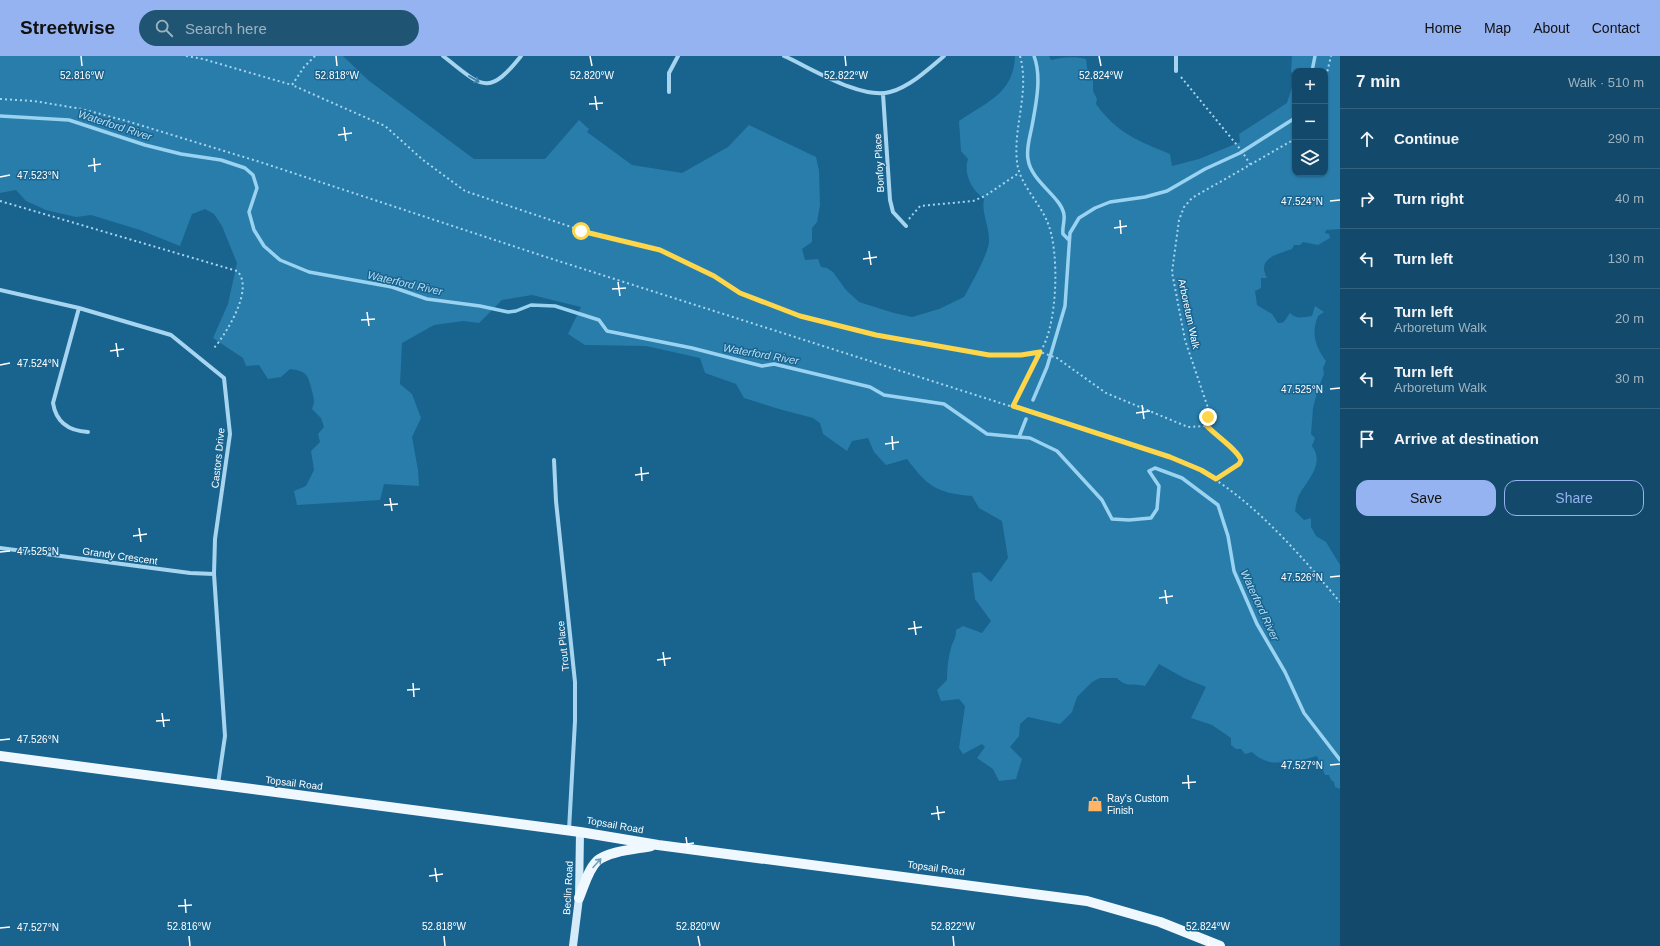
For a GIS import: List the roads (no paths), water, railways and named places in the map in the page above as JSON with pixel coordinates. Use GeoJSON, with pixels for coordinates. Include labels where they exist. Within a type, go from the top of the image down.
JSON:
{"type":"FeatureCollection","features":[{"type":"Feature","properties":{"kind":"main road","name":"Topsail Road"},"geometry":{"type":"LineString","coordinates":[[0,756],[569,830],[658,845],[1087,901],[1160,922],[1220,946]]}},
{"type":"Feature","properties":{"kind":"main road"},"geometry":{"type":"LineString","coordinates":[[579,898],[590,870],[597,861],[605,855],[658,845]]}},
{"type":"Feature","properties":{"kind":"street"},"geometry":{"type":"LineString","coordinates":[[443,56],[473,80],[487,84],[501,79],[521,56]]}},
{"type":"Feature","properties":{"kind":"street"},"geometry":{"type":"LineString","coordinates":[[669,92],[669,73],[678,56]]}},
{"type":"Feature","properties":{"kind":"street"},"geometry":{"type":"LineString","coordinates":[[784,56],[857,90],[874,94],[883,94],[906,85],[944,56]]}},
{"type":"Feature","properties":{"kind":"street"},"geometry":{"type":"LineString","coordinates":[[1176,56],[1176,71]]}},
{"type":"Feature","properties":{"kind":"street","name":"Bonfoy Place"},"geometry":{"type":"LineString","coordinates":[[883,94],[890,200],[893,212],[906,226]]}},
{"type":"Feature","properties":{"kind":"street","name":"Castors Drive"},"geometry":{"type":"LineString","coordinates":[[0,290],[79,308],[171,335],[224,378],[230,434],[215,539],[214,574],[225,736],[218,785]]}},
{"type":"Feature","properties":{"kind":"street"},"geometry":{"type":"LineString","coordinates":[[79,308],[53,403],[56,413],[62,423],[73,430],[88,432]]}},
{"type":"Feature","properties":{"kind":"street","name":"Trout Place"},"geometry":{"type":"LineString","coordinates":[[554,460],[556,501],[574,682],[575,721],[569,830]]}},
{"type":"Feature","properties":{"kind":"street","name":"Grandy Crescent"},"geometry":{"type":"LineString","coordinates":[[0,548],[190,573],[214,574]]}},
{"type":"Feature","properties":{"kind":"street","name":"Beclin Road"},"geometry":{"type":"LineString","coordinates":[[574,946],[579,898],[580,832]]}},
{"type":"Feature","properties":{"kind":"waterway"},"geometry":{"type":"LineString","coordinates":[[1034,56],[1038,73],[1038,91],[1028,147],[1028,159],[1030,167],[1035,175],[1062,208],[1064,215],[1063,234],[1069,240]]}},
{"type":"Feature","properties":{"kind":"waterway"},"geometry":{"type":"LineString","coordinates":[[1313,68],[1315,56]]}},
{"type":"Feature","properties":{"kind":"waterway","name":"Waterford River"},"geometry":{"type":"LineString","coordinates":[[0,116],[69,120],[145,145],[181,154],[221,160],[245,168],[253,175],[257,188],[249,212],[254,230],[264,246],[280,260],[309,272],[392,287],[427,299],[480,306],[508,312],[516,311],[531,305],[555,306],[599,320],[607,331],[692,348],[762,366],[774,364],[870,387],[884,395],[944,404],[987,434],[1030,438],[1057,451],[1102,500],[1112,519],[1129,520],[1151,518],[1157,509],[1159,486],[1149,471],[1155,468],[1182,478],[1218,505],[1228,536],[1234,571],[1257,624],[1285,672],[1304,713],[1340,760]]}},
{"type":"Feature","properties":{"kind":"waterway"},"geometry":{"type":"LineString","coordinates":[[1033,400],[1047,367],[1065,306],[1070,233],[1079,218],[1095,208],[1110,202],[1145,197],[1167,191],[1205,169],[1240,153],[1292,120]]}},
{"type":"Feature","properties":{"kind":"waterway"},"geometry":{"type":"LineString","coordinates":[[1019,437],[1026,419]]}},
{"type":"Feature","properties":{"kind":"place","name":"Ray's Custom Finish"},"geometry":{"type":"Point","coordinates":[1095,804]}}]}
